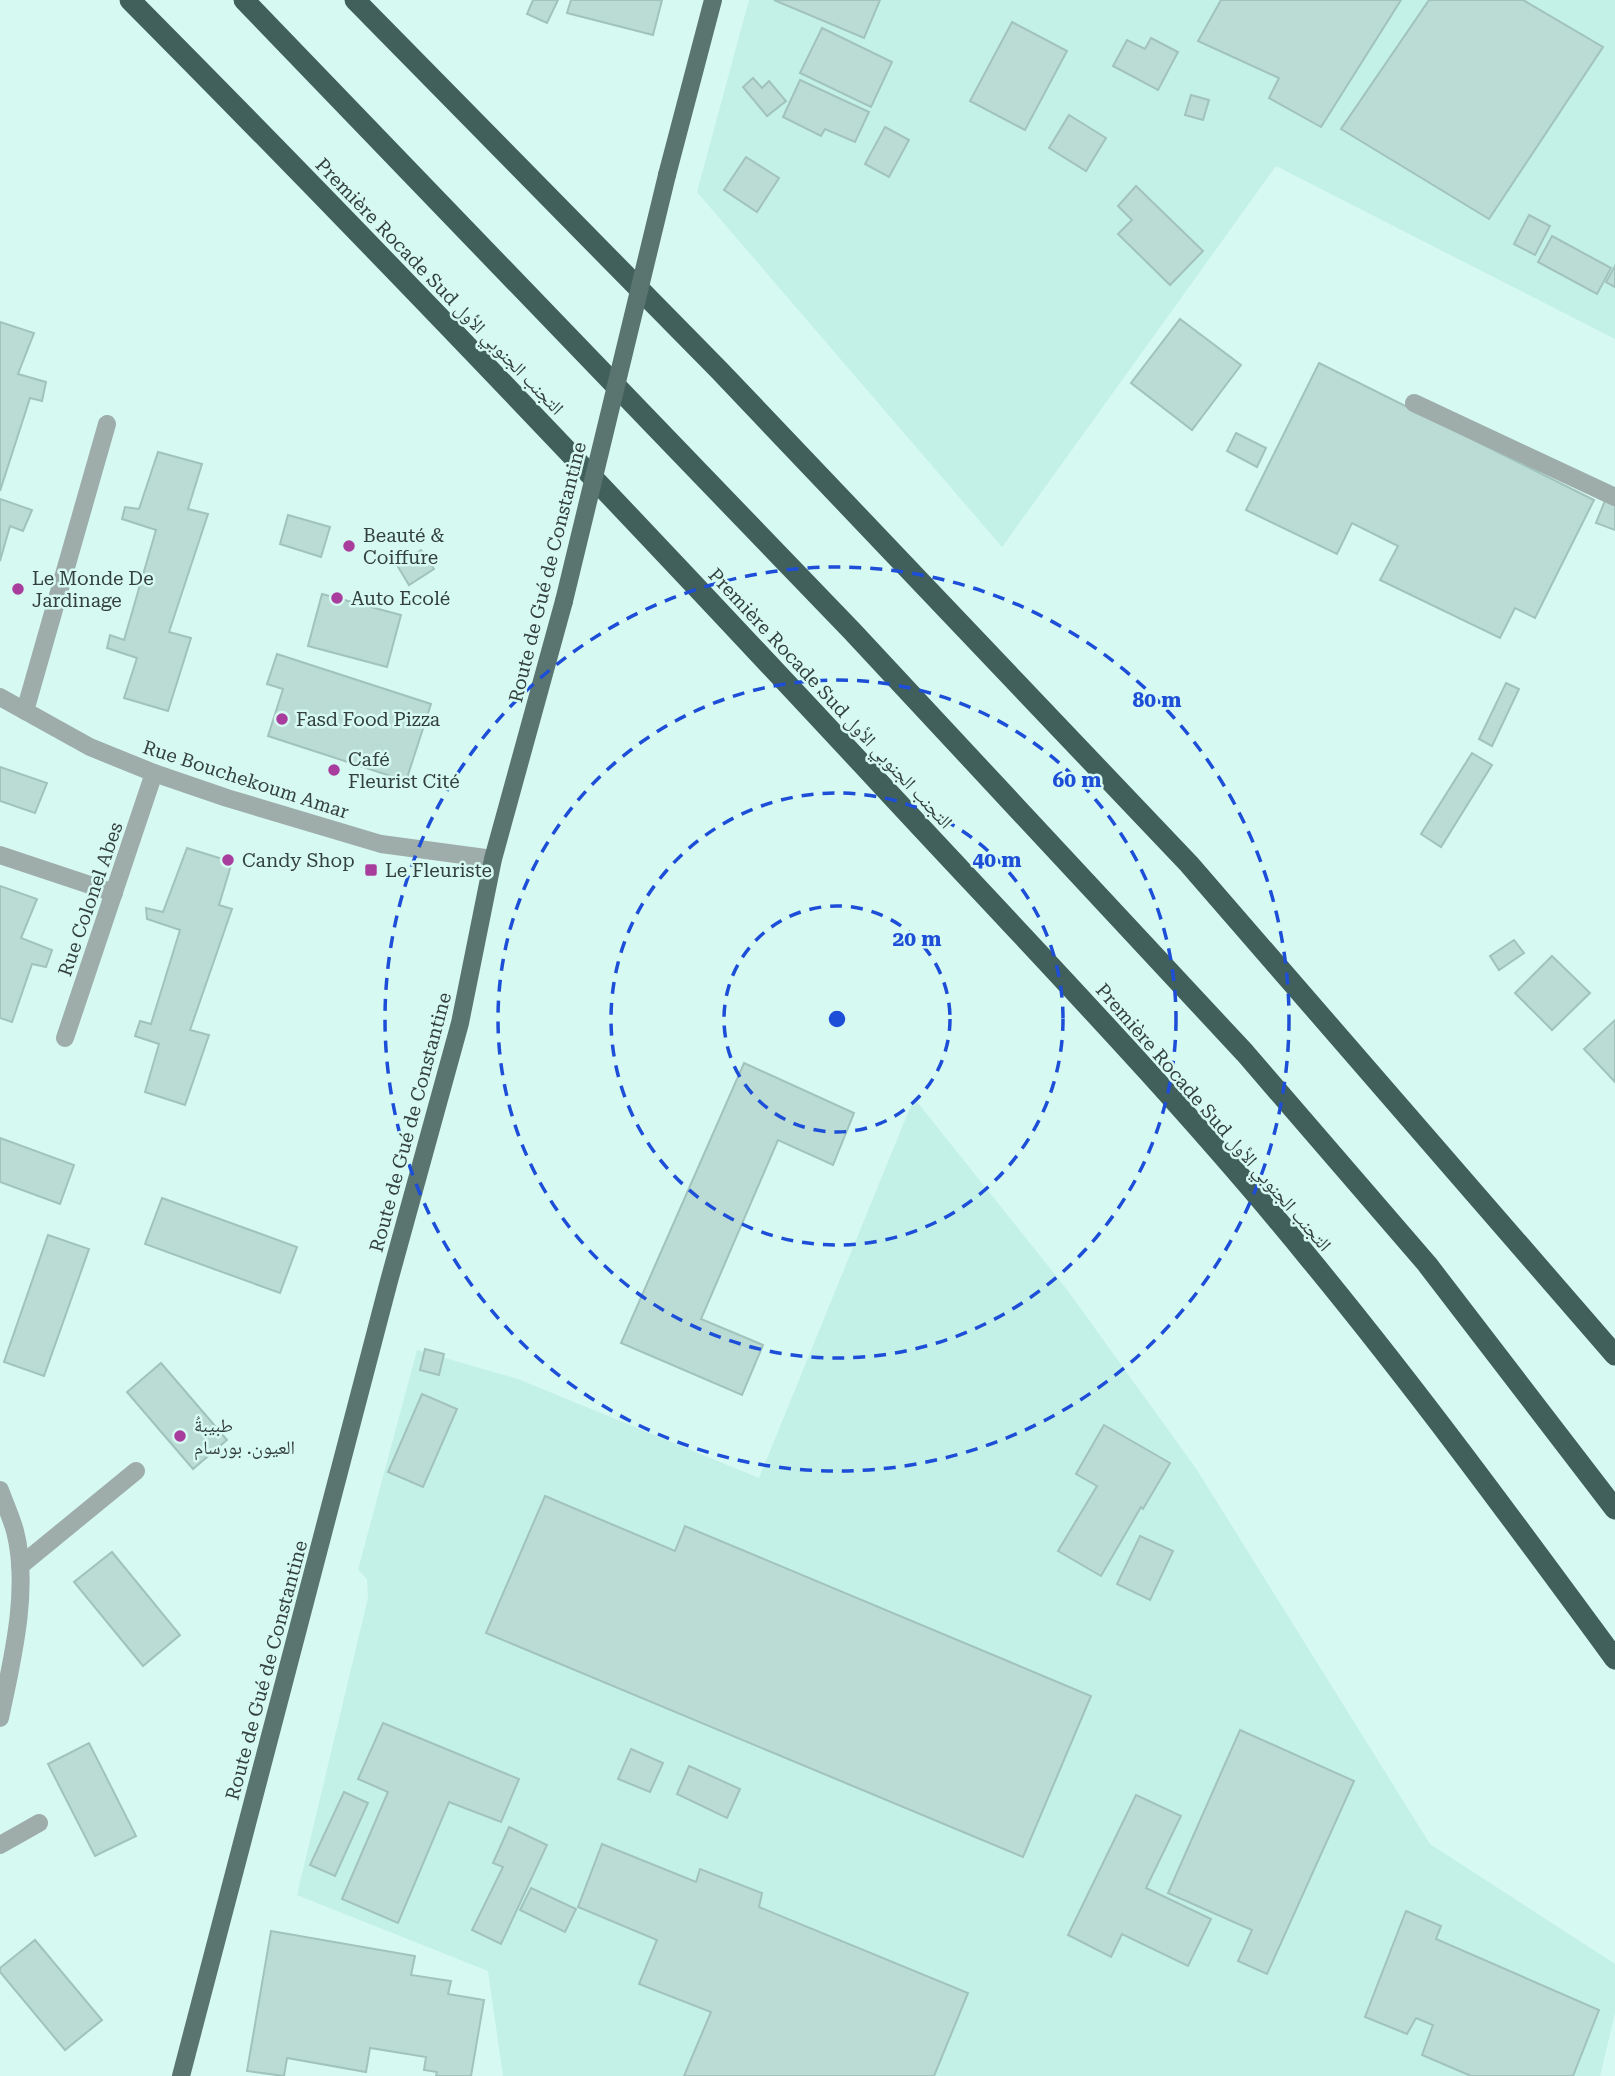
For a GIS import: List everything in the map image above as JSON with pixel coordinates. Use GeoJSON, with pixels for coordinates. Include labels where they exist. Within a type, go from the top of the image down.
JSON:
{"type":"FeatureCollection","features":[{"type":"Feature","properties":{"kind":"highway","name":"Première Rocade Sud التجنب الجنوبي الأول"},"geometry":{"type":"LineString","coordinates":[[130,0],[267,138],[659,548],[1156,1079],[1308,1257],[1465,1454],[1615,1659]]}},
{"type":"Feature","properties":{"kind":"highway"},"geometry":{"type":"LineString","coordinates":[[244,0],[852,631],[1245,1053],[1427,1264],[1615,1509]]}},
{"type":"Feature","properties":{"kind":"highway"},"geometry":{"type":"LineString","coordinates":[[355,0],[719,370],[1189,864],[1615,1355]]}},
{"type":"Feature","properties":{"kind":"main road","name":"Route de Gué de Constantine"},"geometry":{"type":"LineString","coordinates":[[181,2076],[389,1281],[460,1023],[494,859],[564,601],[667,175],[713,0]]}},
{"type":"Feature","properties":{"kind":"street"},"geometry":{"type":"LineString","coordinates":[[1414,403],[1615,497]]}},
{"type":"Feature","properties":{"kind":"street"},"geometry":{"type":"LineString","coordinates":[[25,711],[107,424]]}},
{"type":"Feature","properties":{"kind":"street","name":"Rue Bouchekoum Amar"},"geometry":{"type":"LineString","coordinates":[[0,697],[90,747],[227,798],[381,844],[494,859]]}},
{"type":"Feature","properties":{"kind":"street","name":"Rue Colonel Abes"},"geometry":{"type":"LineString","coordinates":[[65,1038],[154,773]]}},
{"type":"Feature","properties":{"kind":"street"},"geometry":{"type":"LineString","coordinates":[[0,855],[114,893]]}},
{"type":"Feature","properties":{"kind":"street"},"geometry":{"type":"LineString","coordinates":[[20,1566],[136,1471]]}},
{"type":"Feature","properties":{"kind":"street"},"geometry":{"type":"LineString","coordinates":[[0,1490],[15,1531],[20,1566],[17,1630],[0,1718]]}},
{"type":"Feature","properties":{"kind":"street"},"geometry":{"type":"LineString","coordinates":[[0,1845],[39,1823]]}},
{"type":"Feature","properties":{"kind":"shaded area"},"geometry":{"type":"Polygon","coordinates":[[[749,0],[1615,0],[1615,339],[1276,166],[1002,547],[697,192],[749,0]]]}},
{"type":"Feature","properties":{"kind":"shaded area"},"geometry":{"type":"Polygon","coordinates":[[[914,1098],[1068,1291],[1197,1470],[1430,1844],[1615,1964],[1615,2013],[1600,2076],[503,2076],[488,1971],[297,1895],[368,1598],[367,1579],[358,1570],[417,1350],[518,1379],[759,1478],[914,1098]]]}},
{"type":"Feature","properties":{"kind":"building"},"geometry":{"type":"Polygon","coordinates":[[[533,0],[558,0],[547,23],[527,14],[533,0]]]}},
{"type":"Feature","properties":{"kind":"building"},"geometry":{"type":"Polygon","coordinates":[[[571,0],[662,0],[653,35],[567,13],[571,0]]]}},
{"type":"Feature","properties":{"kind":"building"},"geometry":{"type":"Polygon","coordinates":[[[774,0],[880,0],[864,38],[774,0]]]}},
{"type":"Feature","properties":{"kind":"building"},"geometry":{"type":"Polygon","coordinates":[[[1221,0],[1401,0],[1321,127],[1269,98],[1279,78],[1198,41],[1221,0]]]}},
{"type":"Feature","properties":{"kind":"building"},"geometry":{"type":"Polygon","coordinates":[[[1429,0],[1523,0],[1603,47],[1489,219],[1341,129],[1429,0]]]}},
{"type":"Feature","properties":{"kind":"building"},"geometry":{"type":"Polygon","coordinates":[[[1012,22],[1067,51],[1025,130],[970,101],[1012,22]]]}},
{"type":"Feature","properties":{"kind":"building"},"geometry":{"type":"Polygon","coordinates":[[[822,28],[892,62],[871,107],[800,73],[822,28]]]}},
{"type":"Feature","properties":{"kind":"building"},"geometry":{"type":"Polygon","coordinates":[[[1151,38],[1178,52],[1158,90],[1113,66],[1127,40],[1145,49],[1151,38]]]}},
{"type":"Feature","properties":{"kind":"building"},"geometry":{"type":"Polygon","coordinates":[[[753,78],[762,88],[769,81],[786,101],[767,116],[743,87],[753,78]]]}},
{"type":"Feature","properties":{"kind":"building"},"geometry":{"type":"Polygon","coordinates":[[[800,80],[869,112],[855,142],[825,129],[821,136],[783,117],[800,80]]]}},
{"type":"Feature","properties":{"kind":"building"},"geometry":{"type":"Polygon","coordinates":[[[1191,95],[1209,100],[1203,120],[1185,115],[1191,95]]]}},
{"type":"Feature","properties":{"kind":"building"},"geometry":{"type":"Polygon","coordinates":[[[1069,115],[1106,138],[1086,171],[1049,148],[1069,115]]]}},
{"type":"Feature","properties":{"kind":"building"},"geometry":{"type":"Polygon","coordinates":[[[885,127],[909,140],[889,177],[865,164],[885,127]]]}},
{"type":"Feature","properties":{"kind":"building"},"geometry":{"type":"Polygon","coordinates":[[[746,157],[779,178],[757,212],[724,190],[746,157]]]}},
{"type":"Feature","properties":{"kind":"building"},"geometry":{"type":"Polygon","coordinates":[[[1136,186],[1203,251],[1170,285],[1118,234],[1132,220],[1118,206],[1136,186]]]}},
{"type":"Feature","properties":{"kind":"building"},"geometry":{"type":"Polygon","coordinates":[[[1529,215],[1550,226],[1535,255],[1514,244],[1529,215]]]}},
{"type":"Feature","properties":{"kind":"building"},"geometry":{"type":"Polygon","coordinates":[[[1552,236],[1611,268],[1597,294],[1538,262],[1552,236]]]}},
{"type":"Feature","properties":{"kind":"building"},"geometry":{"type":"Polygon","coordinates":[[[1615,266],[1615,287],[1606,282],[1615,266]]]}},
{"type":"Feature","properties":{"kind":"building"},"geometry":{"type":"Polygon","coordinates":[[[1180,319],[1241,365],[1192,430],[1131,383],[1180,319]]]}},
{"type":"Feature","properties":{"kind":"building"},"geometry":{"type":"Polygon","coordinates":[[[0,322],[34,333],[18,374],[46,382],[42,401],[30,398],[0,491],[0,322]]]}},
{"type":"Feature","properties":{"kind":"building"},"geometry":{"type":"Polygon","coordinates":[[[1319,363],[1594,500],[1535,618],[1515,608],[1500,638],[1380,580],[1398,546],[1352,523],[1337,554],[1246,510],[1319,363]]]}},
{"type":"Feature","properties":{"kind":"building"},"geometry":{"type":"Polygon","coordinates":[[[1236,433],[1266,448],[1257,467],[1227,451],[1236,433]]]}},
{"type":"Feature","properties":{"kind":"building"},"geometry":{"type":"Polygon","coordinates":[[[158,452],[202,464],[188,509],[208,514],[169,632],[191,638],[168,711],[124,698],[137,658],[107,648],[110,635],[124,640],[156,530],[122,519],[125,507],[139,509],[158,452]]]}},
{"type":"Feature","properties":{"kind":"building"},"geometry":{"type":"Polygon","coordinates":[[[1610,488],[1615,490],[1615,530],[1596,523],[1610,488]]]}},
{"type":"Feature","properties":{"kind":"building"},"geometry":{"type":"Polygon","coordinates":[[[0,499],[32,510],[23,531],[10,526],[0,561],[0,499]]]}},
{"type":"Feature","properties":{"kind":"building"},"geometry":{"type":"Polygon","coordinates":[[[288,515],[330,527],[321,557],[280,544],[288,515]]]}},
{"type":"Feature","properties":{"kind":"building"},"geometry":{"type":"Polygon","coordinates":[[[421,550],[434,569],[409,585],[397,565],[421,550]]]}},
{"type":"Feature","properties":{"kind":"building"},"geometry":{"type":"Polygon","coordinates":[[[322,594],[401,615],[387,667],[308,646],[322,594]]]}},
{"type":"Feature","properties":{"kind":"building"},"geometry":{"type":"Polygon","coordinates":[[[277,654],[431,704],[406,781],[268,736],[283,689],[267,684],[277,654]]]}},
{"type":"Feature","properties":{"kind":"building"},"geometry":{"type":"Polygon","coordinates":[[[1506,683],[1519,689],[1492,746],[1479,739],[1506,683]]]}},
{"type":"Feature","properties":{"kind":"building"},"geometry":{"type":"Polygon","coordinates":[[[1472,753],[1492,765],[1441,847],[1421,834],[1472,753]]]}},
{"type":"Feature","properties":{"kind":"building"},"geometry":{"type":"Polygon","coordinates":[[[0,767],[47,783],[35,813],[0,801],[0,767]]]}},
{"type":"Feature","properties":{"kind":"building"},"geometry":{"type":"Polygon","coordinates":[[[187,848],[232,862],[219,905],[232,909],[190,1030],[209,1035],[185,1105],[145,1092],[159,1044],[135,1036],[140,1021],[151,1024],[180,930],[147,919],[146,908],[163,912],[187,848]]]}},
{"type":"Feature","properties":{"kind":"building"},"geometry":{"type":"Polygon","coordinates":[[[0,886],[37,899],[21,938],[52,950],[46,967],[32,964],[12,1022],[0,1018],[0,886]]]}},
{"type":"Feature","properties":{"kind":"building"},"geometry":{"type":"Polygon","coordinates":[[[1514,940],[1524,953],[1499,970],[1490,956],[1514,940]]]}},
{"type":"Feature","properties":{"kind":"building"},"geometry":{"type":"Polygon","coordinates":[[[1552,956],[1590,993],[1552,1030],[1515,993],[1552,956]]]}},
{"type":"Feature","properties":{"kind":"building"},"geometry":{"type":"Polygon","coordinates":[[[1615,1020],[1615,1082],[1584,1049],[1615,1020]]]}},
{"type":"Feature","properties":{"kind":"building"},"geometry":{"type":"Polygon","coordinates":[[[744,1063],[854,1113],[833,1165],[778,1140],[701,1319],[763,1345],[742,1395],[621,1343],[744,1063]]]}},
{"type":"Feature","properties":{"kind":"building"},"geometry":{"type":"Polygon","coordinates":[[[0,1138],[74,1165],[60,1204],[0,1182],[0,1138]]]}},
{"type":"Feature","properties":{"kind":"building"},"geometry":{"type":"Polygon","coordinates":[[[162,1198],[297,1247],[280,1293],[145,1244],[162,1198]]]}},
{"type":"Feature","properties":{"kind":"building"},"geometry":{"type":"Polygon","coordinates":[[[48,1235],[89,1249],[44,1376],[4,1362],[48,1235]]]}},
{"type":"Feature","properties":{"kind":"building"},"geometry":{"type":"Polygon","coordinates":[[[425,1349],[444,1354],[439,1375],[420,1370],[425,1349]]]}},
{"type":"Feature","properties":{"kind":"building"},"geometry":{"type":"Polygon","coordinates":[[[161,1363],[227,1440],[193,1469],[127,1392],[161,1363]]]}},
{"type":"Feature","properties":{"kind":"building"},"geometry":{"type":"Polygon","coordinates":[[[422,1394],[457,1409],[423,1487],[388,1472],[422,1394]]]}},
{"type":"Feature","properties":{"kind":"building"},"geometry":{"type":"Polygon","coordinates":[[[1104,1425],[1170,1463],[1101,1576],[1058,1551],[1097,1486],[1076,1474],[1104,1425]]]}},
{"type":"Feature","properties":{"kind":"building"},"geometry":{"type":"Polygon","coordinates":[[[545,1496],[675,1551],[685,1526],[1091,1696],[1023,1857],[486,1633],[545,1496]]]}},
{"type":"Feature","properties":{"kind":"building"},"geometry":{"type":"Polygon","coordinates":[[[1140,1536],[1173,1551],[1150,1600],[1117,1584],[1140,1536]]]}},
{"type":"Feature","properties":{"kind":"building"},"geometry":{"type":"Polygon","coordinates":[[[112,1552],[180,1635],[143,1666],[74,1582],[112,1552]]]}},
{"type":"Feature","properties":{"kind":"building"},"geometry":{"type":"Polygon","coordinates":[[[383,1723],[519,1779],[501,1822],[449,1802],[398,1923],[342,1899],[388,1792],[358,1779],[383,1723]]]}},
{"type":"Feature","properties":{"kind":"building"},"geometry":{"type":"Polygon","coordinates":[[[1240,1730],[1354,1781],[1267,1974],[1238,1961],[1252,1930],[1168,1893],[1240,1730]]]}},
{"type":"Feature","properties":{"kind":"building"},"geometry":{"type":"Polygon","coordinates":[[[89,1743],[136,1836],[95,1856],[48,1764],[89,1743]]]}},
{"type":"Feature","properties":{"kind":"building"},"geometry":{"type":"Polygon","coordinates":[[[631,1749],[663,1763],[650,1792],[618,1779],[631,1749]]]}},
{"type":"Feature","properties":{"kind":"building"},"geometry":{"type":"Polygon","coordinates":[[[689,1766],[740,1789],[727,1818],[677,1794],[689,1766]]]}},
{"type":"Feature","properties":{"kind":"building"},"geometry":{"type":"Polygon","coordinates":[[[344,1792],[368,1803],[335,1876],[310,1865],[344,1792]]]}},
{"type":"Feature","properties":{"kind":"building"},"geometry":{"type":"Polygon","coordinates":[[[1136,1795],[1181,1816],[1146,1888],[1211,1919],[1188,1966],[1122,1934],[1111,1957],[1068,1935],[1136,1795]]]}},
{"type":"Feature","properties":{"kind":"building"},"geometry":{"type":"Polygon","coordinates":[[[509,1827],[547,1845],[501,1944],[472,1930],[503,1867],[493,1863],[509,1827]]]}},
{"type":"Feature","properties":{"kind":"building"},"geometry":{"type":"Polygon","coordinates":[[[602,1844],[696,1882],[700,1869],[762,1893],[759,1907],[968,1993],[934,2076],[684,2076],[711,2012],[639,1984],[657,1940],[578,1907],[602,1844]]]}},
{"type":"Feature","properties":{"kind":"building"},"geometry":{"type":"Polygon","coordinates":[[[531,1888],[576,1909],[565,1932],[520,1910],[531,1888]]]}},
{"type":"Feature","properties":{"kind":"building"},"geometry":{"type":"Polygon","coordinates":[[[1406,1911],[1441,1926],[1436,1939],[1599,2010],[1573,2076],[1471,2076],[1422,2055],[1433,2025],[1416,2018],[1407,2034],[1365,2017],[1406,1911]]]}},
{"type":"Feature","properties":{"kind":"building"},"geometry":{"type":"Polygon","coordinates":[[[271,1931],[415,1956],[411,1975],[451,1981],[448,1994],[484,2000],[471,2076],[436,2076],[437,2072],[424,2070],[426,2057],[370,2048],[366,2072],[287,2058],[284,2076],[247,2071],[271,1931]]]}},
{"type":"Feature","properties":{"kind":"building"},"geometry":{"type":"Polygon","coordinates":[[[35,1940],[102,2020],[65,2050],[0,1972],[0,1968],[35,1940]]]}},
{"type":"Feature","properties":{"kind":"place","name":"Beauté & Coiffure"},"geometry":{"type":"Point","coordinates":[349,546]}},
{"type":"Feature","properties":{"kind":"place","name":"Le Monde De Jardinage"},"geometry":{"type":"Point","coordinates":[18,589]}},
{"type":"Feature","properties":{"kind":"place","name":"Auto Ecolé"},"geometry":{"type":"Point","coordinates":[337,598]}},
{"type":"Feature","properties":{"kind":"place","name":"Fasd Food Pizza"},"geometry":{"type":"Point","coordinates":[282,719]}},
{"type":"Feature","properties":{"kind":"place","name":"Café Fleurist Cité"},"geometry":{"type":"Point","coordinates":[334,770]}},
{"type":"Feature","properties":{"kind":"place","name":"Candy Shop"},"geometry":{"type":"Point","coordinates":[228,860]}},
{"type":"Feature","properties":{"kind":"place","name":"Le Fleuriste"},"geometry":{"type":"Point","coordinates":[371,870]}},
{"type":"Feature","properties":{"kind":"place","name":"طبيبةُ العيون. بورسام"},"geometry":{"type":"Point","coordinates":[180,1436]}}]}
